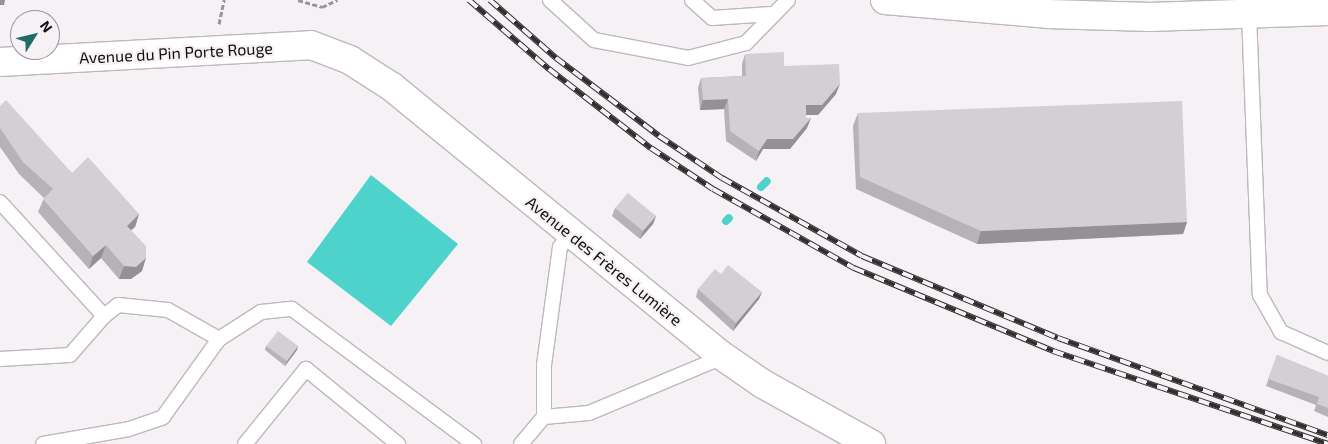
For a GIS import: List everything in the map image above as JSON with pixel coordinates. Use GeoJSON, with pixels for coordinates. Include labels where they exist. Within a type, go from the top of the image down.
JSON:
{"type":"FeatureCollection","features":[{"type":"Feature","properties":{"kind":"street"},"geometry":{"type":"LineString","coordinates":[[885,0],[1056,14],[1249,14],[1328,11]]}},
{"type":"Feature","properties":{"kind":"street","name":"Avenue du Pin Porte Rouge"},"geometry":{"type":"LineString","coordinates":[[0,62],[311,45],[350,60]]}},
{"type":"Feature","properties":{"kind":"street","name":"Avenue des Frères Lumière"},"geometry":{"type":"LineString","coordinates":[[350,60],[392,87],[569,236],[718,353],[763,384],[871,444]]}},
{"type":"Feature","properties":{"kind":"lane"},"geometry":{"type":"LineString","coordinates":[[550,0],[594,40],[688,58],[746,43],[771,14],[788,0]]}},
{"type":"Feature","properties":{"kind":"lane"},"geometry":{"type":"LineString","coordinates":[[692,0],[712,18],[771,14]]}},
{"type":"Feature","properties":{"kind":"lane"},"geometry":{"type":"LineString","coordinates":[[1249,14],[1260,295],[1281,332],[1328,353]]}},
{"type":"Feature","properties":{"kind":"lane"},"geometry":{"type":"LineString","coordinates":[[0,202],[104,316]]}},
{"type":"Feature","properties":{"kind":"lane"},"geometry":{"type":"LineString","coordinates":[[521,444],[544,418],[544,365],[559,257],[569,236]]}},
{"type":"Feature","properties":{"kind":"lane"},"geometry":{"type":"LineString","coordinates":[[0,359],[70,355],[104,316],[118,304],[168,310],[219,339]]}},
{"type":"Feature","properties":{"kind":"lane"},"geometry":{"type":"LineString","coordinates":[[43,444],[129,429],[163,417],[219,339],[261,312],[292,309],[474,444]]}},
{"type":"Feature","properties":{"kind":"lane"},"geometry":{"type":"LineString","coordinates":[[544,418],[589,413],[711,362],[718,353]]}},
{"type":"Feature","properties":{"kind":"lane"},"geometry":{"type":"LineString","coordinates":[[245,444],[306,369],[398,444]]}},
{"type":"Feature","properties":{"kind":"path"},"geometry":{"type":"LineString","coordinates":[[298,0],[322,6],[337,0]]}},
{"type":"Feature","properties":{"kind":"water"},"geometry":{"type":"Polygon","coordinates":[[[371,175],[458,244],[391,326],[307,262],[371,175]]]}},
{"type":"Feature","properties":{"kind":"building"},"geometry":{"type":"Polygon","coordinates":[[[784,52],[784,66],[839,64],[840,84],[822,105],[806,105],[806,118],[811,118],[793,139],[767,139],[759,151],[730,131],[728,99],[703,100],[701,78],[746,76],[745,54],[784,52]]]}},
{"type":"Feature","properties":{"kind":"building"},"geometry":{"type":"Polygon","coordinates":[[[6,100],[72,173],[88,157],[139,214],[127,226],[146,246],[146,258],[136,267],[124,266],[106,245],[93,256],[43,199],[53,189],[23,162],[0,128],[0,106],[6,100]]]}},
{"type":"Feature","properties":{"kind":"building"},"geometry":{"type":"Polygon","coordinates":[[[1182,101],[1187,222],[981,231],[860,177],[858,113],[1182,101]]]}},
{"type":"Feature","properties":{"kind":"building"},"geometry":{"type":"Polygon","coordinates":[[[628,193],[656,216],[643,231],[615,208],[628,193]]]}},
{"type":"Feature","properties":{"kind":"building"},"geometry":{"type":"Polygon","coordinates":[[[728,265],[762,292],[736,323],[698,289],[715,269],[721,274],[728,265]]]}},
{"type":"Feature","properties":{"kind":"building"},"geometry":{"type":"Polygon","coordinates":[[[278,331],[298,346],[287,361],[266,346],[278,331]]]}},
{"type":"Feature","properties":{"kind":"building"},"geometry":{"type":"Polygon","coordinates":[[[1277,355],[1328,376],[1328,408],[1317,404],[1319,397],[1268,379],[1277,355]]]}},
{"type":"Feature","properties":{"kind":"waterway"},"geometry":{"type":"LineString","coordinates":[[761,187],[767,181]]}},
{"type":"Feature","properties":{"kind":"waterway"},"geometry":{"type":"LineString","coordinates":[[726,221],[729,218]]}},
{"type":"Feature","properties":{"kind":"railway"},"geometry":{"type":"LineString","coordinates":[[469,0],[549,69],[651,148],[713,189],[854,268],[1053,351],[1328,444]]}},
{"type":"Feature","properties":{"kind":"railway"},"geometry":{"type":"LineString","coordinates":[[490,0],[556,58],[659,136],[722,178],[862,256],[1058,338],[1328,435]]}}]}
